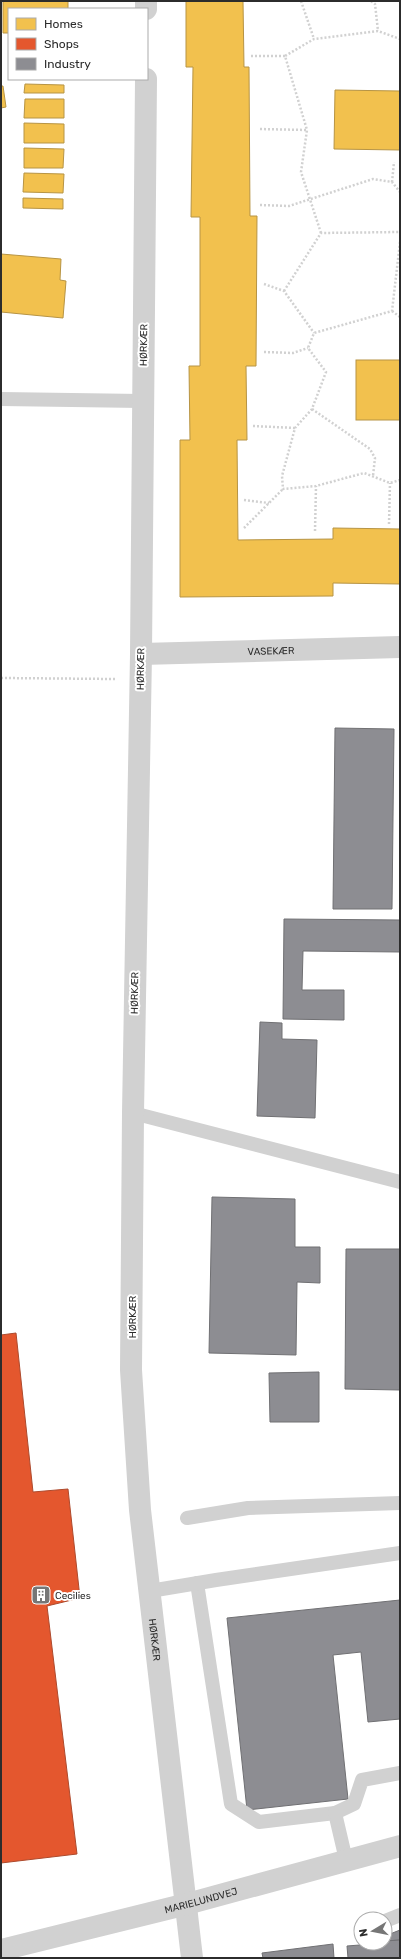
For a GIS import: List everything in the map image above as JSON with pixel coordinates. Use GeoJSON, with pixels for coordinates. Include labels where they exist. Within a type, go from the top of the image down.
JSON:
{"type":"FeatureCollection","features":[{"type":"Feature","properties":{"kind":"street","name":"HØRKÆR"},"geometry":{"type":"LineString","coordinates":[[146,80],[141,654],[133,1113],[132,1370],[140,1510],[187,1904],[192,1958]]}},
{"type":"Feature","properties":{"kind":"street","name":"VASEKÆR"},"geometry":{"type":"LineString","coordinates":[[141,654],[400,647]]}},
{"type":"Feature","properties":{"kind":"street","name":"MARIELUNDVEJ"},"geometry":{"type":"LineString","coordinates":[[1,1950],[187,1904],[400,1846]]}},
{"type":"Feature","properties":{"kind":"lane"},"geometry":{"type":"LineString","coordinates":[[1,400],[142,401]]}},
{"type":"Feature","properties":{"kind":"lane"},"geometry":{"type":"LineString","coordinates":[[133,1113],[400,1182]]}},
{"type":"Feature","properties":{"kind":"lane"},"geometry":{"type":"LineString","coordinates":[[188,1518],[248,1508],[400,1503]]}},
{"type":"Feature","properties":{"kind":"lane"},"geometry":{"type":"LineString","coordinates":[[150,1591],[400,1553]]}},
{"type":"Feature","properties":{"kind":"lane"},"geometry":{"type":"LineString","coordinates":[[197,1583],[231,1804],[259,1822],[335,1813],[354,1804],[362,1780],[400,1773]]}},
{"type":"Feature","properties":{"kind":"lane"},"geometry":{"type":"LineString","coordinates":[[335,1813],[346,1860]]}},
{"type":"Feature","properties":{"kind":"path"},"geometry":{"type":"LineString","coordinates":[[301,1],[314,39]]}},
{"type":"Feature","properties":{"kind":"path"},"geometry":{"type":"LineString","coordinates":[[371,1],[375,4],[378,32]]}},
{"type":"Feature","properties":{"kind":"path"},"geometry":{"type":"LineString","coordinates":[[251,56],[285,56],[314,39],[378,32],[400,39]]}},
{"type":"Feature","properties":{"kind":"path"},"geometry":{"type":"LineString","coordinates":[[284,291],[321,233],[301,172],[307,130],[285,56]]}},
{"type":"Feature","properties":{"kind":"path"},"geometry":{"type":"LineString","coordinates":[[260,129],[307,130]]}},
{"type":"Feature","properties":{"kind":"path"},"geometry":{"type":"LineString","coordinates":[[392,182],[394,162]]}},
{"type":"Feature","properties":{"kind":"path"},"geometry":{"type":"LineString","coordinates":[[260,205],[289,206],[373,179],[392,182],[400,192]]}},
{"type":"Feature","properties":{"kind":"path"},"geometry":{"type":"LineString","coordinates":[[321,233],[400,232]]}},
{"type":"Feature","properties":{"kind":"path"},"geometry":{"type":"LineString","coordinates":[[392,311],[400,242]]}},
{"type":"Feature","properties":{"kind":"path"},"geometry":{"type":"LineString","coordinates":[[264,284],[284,291],[314,333]]}},
{"type":"Feature","properties":{"kind":"path"},"geometry":{"type":"LineString","coordinates":[[314,333],[392,311]]}},
{"type":"Feature","properties":{"kind":"path"},"geometry":{"type":"LineString","coordinates":[[392,311],[400,317]]}},
{"type":"Feature","properties":{"kind":"path"},"geometry":{"type":"LineString","coordinates":[[308,348],[314,333]]}},
{"type":"Feature","properties":{"kind":"path"},"geometry":{"type":"LineString","coordinates":[[264,352],[293,352],[308,348]]}},
{"type":"Feature","properties":{"kind":"path"},"geometry":{"type":"LineString","coordinates":[[283,489],[282,476],[295,428],[312,409],[326,372],[308,348]]}},
{"type":"Feature","properties":{"kind":"path"},"geometry":{"type":"LineString","coordinates":[[312,409],[370,449],[375,458],[372,476]]}},
{"type":"Feature","properties":{"kind":"path"},"geometry":{"type":"LineString","coordinates":[[254,426],[295,428]]}},
{"type":"Feature","properties":{"kind":"path"},"geometry":{"type":"LineString","coordinates":[[244,528],[283,489],[316,486],[364,473],[390,483],[400,480]]}},
{"type":"Feature","properties":{"kind":"path"},"geometry":{"type":"LineString","coordinates":[[388,524],[390,483]]}},
{"type":"Feature","properties":{"kind":"path"},"geometry":{"type":"LineString","coordinates":[[316,486],[316,531]]}},
{"type":"Feature","properties":{"kind":"path"},"geometry":{"type":"LineString","coordinates":[[244,500],[269,503]]}},
{"type":"Feature","properties":{"kind":"path"},"geometry":{"type":"LineString","coordinates":[[1,678],[140,679]]}},
{"type":"Feature","properties":{"kind":"building: Homes"},"geometry":{"type":"Polygon","coordinates":[[[3,1],[68,1],[68,8],[8,8],[8,33],[3,33],[3,1]]]}},
{"type":"Feature","properties":{"kind":"building: Homes"},"geometry":{"type":"Polygon","coordinates":[[[186,1],[243,1],[244,67],[249,67],[250,216],[257,216],[256,366],[246,366],[247,440],[237,440],[238,540],[333,539],[333,528],[400,529],[400,584],[333,583],[333,596],[180,597],[180,440],[190,440],[189,366],[200,366],[200,217],[191,217],[193,67],[186,67],[186,1]]]}},
{"type":"Feature","properties":{"kind":"building: Homes"},"geometry":{"type":"Polygon","coordinates":[[[25,84],[64,85],[64,93],[24,93],[25,84]]]}},
{"type":"Feature","properties":{"kind":"building: Homes"},"geometry":{"type":"Polygon","coordinates":[[[1,86],[3,86],[6,107],[1,108],[1,86]]]}},
{"type":"Feature","properties":{"kind":"building: Homes"},"geometry":{"type":"Polygon","coordinates":[[[335,90],[400,91],[400,150],[334,149],[335,90]]]}},
{"type":"Feature","properties":{"kind":"building: Homes"},"geometry":{"type":"Polygon","coordinates":[[[25,99],[64,99],[64,118],[24,118],[25,99]]]}},
{"type":"Feature","properties":{"kind":"building: Homes"},"geometry":{"type":"Polygon","coordinates":[[[24,123],[64,124],[64,143],[24,143],[24,123]]]}},
{"type":"Feature","properties":{"kind":"building: Homes"},"geometry":{"type":"Polygon","coordinates":[[[24,148],[64,149],[63,168],[24,168],[24,148]]]}},
{"type":"Feature","properties":{"kind":"building: Homes"},"geometry":{"type":"Polygon","coordinates":[[[24,173],[64,174],[63,193],[23,192],[24,173]]]}},
{"type":"Feature","properties":{"kind":"building: Homes"},"geometry":{"type":"Polygon","coordinates":[[[23,198],[63,199],[63,209],[23,208],[23,198]]]}},
{"type":"Feature","properties":{"kind":"building: Homes"},"geometry":{"type":"Polygon","coordinates":[[[1,254],[61,259],[60,280],[66,281],[63,318],[1,312],[1,254]]]}},
{"type":"Feature","properties":{"kind":"building: Homes"},"geometry":{"type":"Polygon","coordinates":[[[356,360],[400,360],[400,420],[356,420],[356,360]]]}},
{"type":"Feature","properties":{"kind":"building: Shops","name":"Cecilies"},"geometry":{"type":"Polygon","coordinates":[[[16,1333],[33,1492],[68,1489],[80,1598],[47,1606],[77,1854],[1,1863],[1,1335],[16,1333]]]}},
{"type":"Feature","properties":{"kind":"building: Industry"},"geometry":{"type":"Polygon","coordinates":[[[335,728],[394,729],[392,909],[333,909],[335,728]]]}},
{"type":"Feature","properties":{"kind":"building: Industry"},"geometry":{"type":"Polygon","coordinates":[[[284,919],[400,920],[400,952],[303,951],[302,990],[344,990],[344,1020],[283,1019],[284,919]]]}},
{"type":"Feature","properties":{"kind":"building: Industry"},"geometry":{"type":"Polygon","coordinates":[[[260,1022],[282,1023],[282,1039],[317,1040],[315,1118],[257,1116],[260,1022]]]}},
{"type":"Feature","properties":{"kind":"building: Industry"},"geometry":{"type":"Polygon","coordinates":[[[212,1197],[295,1199],[295,1247],[320,1247],[320,1283],[297,1282],[296,1355],[209,1353],[212,1197]]]}},
{"type":"Feature","properties":{"kind":"building: Industry"},"geometry":{"type":"Polygon","coordinates":[[[346,1249],[400,1249],[400,1390],[345,1389],[346,1249]]]}},
{"type":"Feature","properties":{"kind":"building: Industry"},"geometry":{"type":"Polygon","coordinates":[[[319,1372],[319,1422],[270,1422],[269,1373],[319,1372]]]}},
{"type":"Feature","properties":{"kind":"building: Industry"},"geometry":{"type":"Polygon","coordinates":[[[400,1600],[400,1719],[368,1722],[361,1652],[333,1655],[348,1799],[247,1810],[227,1618],[400,1600]]]}},
{"type":"Feature","properties":{"kind":"building: Industry"},"geometry":{"type":"Polygon","coordinates":[[[400,1930],[400,1940],[393,1940],[393,1933],[400,1930]]]}},
{"type":"Feature","properties":{"kind":"building: Industry"},"geometry":{"type":"Polygon","coordinates":[[[393,1940],[400,1940],[400,1958],[348,1958],[347,1946],[353,1946],[353,1951],[393,1951],[393,1940]]]}},
{"type":"Feature","properties":{"kind":"building: Industry"},"geometry":{"type":"Polygon","coordinates":[[[333,1944],[334,1958],[263,1958],[262,1953],[333,1944]]]}},
{"type":"Feature","properties":{"kind":"place","name":"Cecilies"},"geometry":{"type":"Point","coordinates":[41,1595]}}]}
